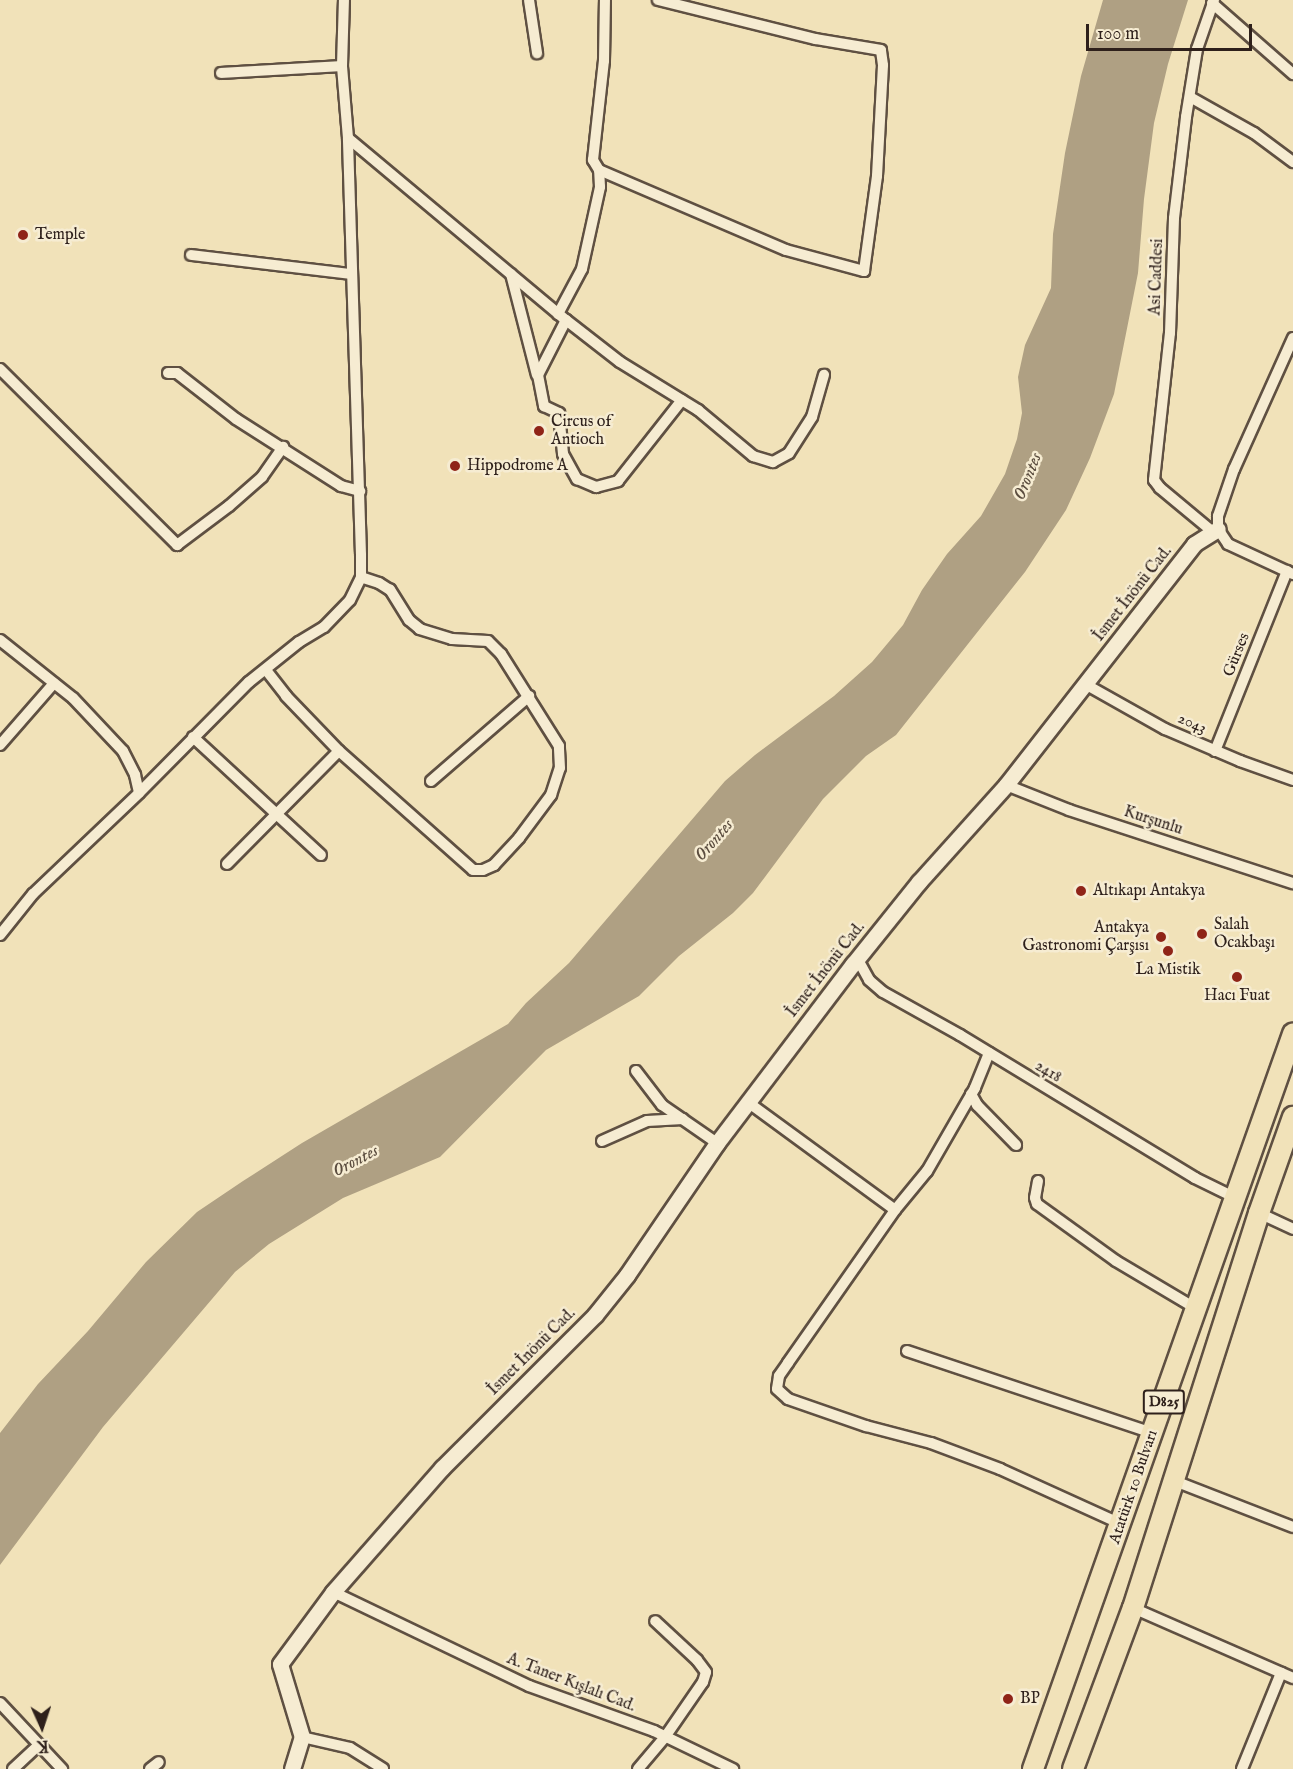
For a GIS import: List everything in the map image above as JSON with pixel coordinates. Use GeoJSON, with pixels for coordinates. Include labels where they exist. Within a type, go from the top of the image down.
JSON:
{"type":"FeatureCollection","features":[{"type":"Feature","properties":{"kind":"highway","name":"Atatürk 10 Bulvarı"},"geometry":{"type":"LineString","coordinates":[[1033,1769],[1293,1034]]}},
{"type":"Feature","properties":{"kind":"highway","name":"Atatürk 10 Bulvarı"},"geometry":{"type":"LineString","coordinates":[[1073,1769],[1133,1608],[1259,1213],[1293,1117]]}},
{"type":"Feature","properties":{"kind":"street"},"geometry":{"type":"LineString","coordinates":[[0,935],[33,894],[139,793],[249,682],[299,642],[324,627],[350,600],[361,577],[348,138],[342,66],[344,0]]}},
{"type":"Feature","properties":{"kind":"street"},"geometry":{"type":"LineString","coordinates":[[529,0],[537,53]]}},
{"type":"Feature","properties":{"kind":"street"},"geometry":{"type":"LineString","coordinates":[[537,375],[582,269],[600,187],[598,170],[592,160],[604,61],[605,0]]}},
{"type":"Feature","properties":{"kind":"street"},"geometry":{"type":"LineString","coordinates":[[598,170],[786,250],[864,271],[877,176],[883,65],[881,50],[815,39],[658,0]]}},
{"type":"Feature","properties":{"kind":"street"},"geometry":{"type":"LineString","coordinates":[[1213,2],[1293,74]]}},
{"type":"Feature","properties":{"kind":"street","name":"Asi Caddesi"},"geometry":{"type":"LineString","coordinates":[[1213,2],[1197,49],[1174,218],[1170,333],[1154,480],[1160,488],[1216,531]]}},
{"type":"Feature","properties":{"kind":"street"},"geometry":{"type":"LineString","coordinates":[[221,73],[342,66]]}},
{"type":"Feature","properties":{"kind":"street"},"geometry":{"type":"LineString","coordinates":[[1190,97],[1254,133],[1293,162]]}},
{"type":"Feature","properties":{"kind":"street"},"geometry":{"type":"LineString","coordinates":[[348,138],[562,317],[620,362],[714,421],[753,456],[768,462],[777,461],[789,453],[807,427],[824,375]]}},
{"type":"Feature","properties":{"kind":"street"},"geometry":{"type":"LineString","coordinates":[[191,255],[351,274]]}},
{"type":"Feature","properties":{"kind":"street"},"geometry":{"type":"LineString","coordinates":[[511,274],[544,405],[559,413],[563,454],[577,479],[596,487],[618,481],[682,400]]}},
{"type":"Feature","properties":{"kind":"street"},"geometry":{"type":"LineString","coordinates":[[1290,572],[1228,544],[1216,531],[1218,516],[1234,469],[1293,338]]}},
{"type":"Feature","properties":{"kind":"street"},"geometry":{"type":"LineString","coordinates":[[0,369],[177,545],[229,506],[262,477],[283,447]]}},
{"type":"Feature","properties":{"kind":"street"},"geometry":{"type":"LineString","coordinates":[[168,373],[177,373],[236,418],[341,486],[360,491]]}},
{"type":"Feature","properties":{"kind":"street","name":"İsmet İnönü Cad."},"geometry":{"type":"LineString","coordinates":[[302,1737],[280,1664],[333,1592],[442,1468],[595,1315],[627,1275],[717,1143],[857,958],[919,882],[1006,785],[1194,544],[1216,531]]}},
{"type":"Feature","properties":{"kind":"street","name":"Gürses"},"geometry":{"type":"LineString","coordinates":[[1215,750],[1290,572]]}},
{"type":"Feature","properties":{"kind":"street"},"geometry":{"type":"LineString","coordinates":[[266,670],[286,696],[339,751],[473,870],[483,870],[494,865],[519,838],[551,795],[558,779],[561,757],[559,746],[501,654],[488,641],[452,639],[420,629],[409,620],[390,590],[379,583],[361,577]]}},
{"type":"Feature","properties":{"kind":"street"},"geometry":{"type":"LineString","coordinates":[[0,640],[54,683],[123,751],[135,775],[139,793]]}},
{"type":"Feature","properties":{"kind":"street"},"geometry":{"type":"LineString","coordinates":[[0,745],[54,683]]}},
{"type":"Feature","properties":{"kind":"street","name":"2043"},"geometry":{"type":"LineString","coordinates":[[1085,684],[1165,729],[1293,780]]}},
{"type":"Feature","properties":{"kind":"street"},"geometry":{"type":"LineString","coordinates":[[431,782],[528,696]]}},
{"type":"Feature","properties":{"kind":"street"},"geometry":{"type":"LineString","coordinates":[[193,737],[321,855]]}},
{"type":"Feature","properties":{"kind":"street"},"geometry":{"type":"LineString","coordinates":[[226,864],[339,751]]}},
{"type":"Feature","properties":{"kind":"street","name":"Kurşunlu"},"geometry":{"type":"LineString","coordinates":[[1006,785],[1069,810],[1293,883]]}},
{"type":"Feature","properties":{"kind":"street","name":"2418"},"geometry":{"type":"LineString","coordinates":[[857,958],[869,980],[883,992],[989,1053],[1195,1178],[1236,1198]]}},
{"type":"Feature","properties":{"kind":"street"},"geometry":{"type":"LineString","coordinates":[[989,1053],[971,1094],[927,1171],[895,1210],[779,1376],[777,1389],[788,1399],[866,1426],[931,1443],[1000,1469],[1121,1524]]}},
{"type":"Feature","properties":{"kind":"street"},"geometry":{"type":"LineString","coordinates":[[636,1071],[662,1105],[717,1143]]}},
{"type":"Feature","properties":{"kind":"street"},"geometry":{"type":"LineString","coordinates":[[971,1094],[977,1105],[1016,1145]]}},
{"type":"Feature","properties":{"kind":"street"},"geometry":{"type":"LineString","coordinates":[[748,1103],[895,1210]]}},
{"type":"Feature","properties":{"kind":"street"},"geometry":{"type":"LineString","coordinates":[[602,1141],[647,1121],[683,1119]]}},
{"type":"Feature","properties":{"kind":"street"},"geometry":{"type":"LineString","coordinates":[[1038,1181],[1035,1198],[1037,1204],[1116,1261],[1197,1309]]}},
{"type":"Feature","properties":{"kind":"street"},"geometry":{"type":"LineString","coordinates":[[1259,1213],[1293,1229]]}},
{"type":"Feature","properties":{"kind":"street"},"geometry":{"type":"LineString","coordinates":[[906,1351],[1152,1433]]}},
{"type":"Feature","properties":{"kind":"street"},"geometry":{"type":"LineString","coordinates":[[1172,1480],[1293,1527]]}},
{"type":"Feature","properties":{"kind":"street","name":"A. Taner Kışlalı Cad."},"geometry":{"type":"LineString","coordinates":[[333,1592],[530,1686],[654,1731],[733,1769]]}},
{"type":"Feature","properties":{"kind":"street"},"geometry":{"type":"LineString","coordinates":[[1133,1608],[1293,1678]]}},
{"type":"Feature","properties":{"kind":"street"},"geometry":{"type":"LineString","coordinates":[[638,1769],[665,1737],[703,1682],[705,1672],[697,1660],[655,1621]]}},
{"type":"Feature","properties":{"kind":"street"},"geometry":{"type":"LineString","coordinates":[[1242,1769],[1281,1673]]}},
{"type":"Feature","properties":{"kind":"street"},"geometry":{"type":"LineString","coordinates":[[0,1703],[62,1769]]}},
{"type":"Feature","properties":{"kind":"street"},"geometry":{"type":"LineString","coordinates":[[292,1769],[302,1737],[350,1748],[383,1769]]}},
{"type":"Feature","properties":{"kind":"street"},"geometry":{"type":"LineString","coordinates":[[14,1769],[39,1745]]}},
{"type":"Feature","properties":{"kind":"street"},"geometry":{"type":"LineString","coordinates":[[150,1769],[159,1762]]}},
{"type":"Feature","properties":{"kind":"water","name":"Orontes"},"geometry":{"type":"Polygon","coordinates":[[[1103,0],[1188,0],[1168,64],[1154,123],[1144,199],[1138,273],[1114,394],[1090,458],[1066,510],[1025,572],[896,735],[866,756],[823,799],[753,893],[733,913],[679,956],[639,996],[546,1050],[440,1157],[343,1198],[269,1244],[235,1272],[103,1427],[0,1565],[0,1433],[38,1384],[88,1331],[146,1262],[197,1212],[243,1181],[302,1143],[508,1024],[526,1003],[569,963],[725,781],[755,755],[834,696],[872,662],[903,625],[922,590],[947,554],[981,516],[1005,474],[1017,439],[1022,413],[1018,377],[1025,345],[1051,288],[1053,234],[1065,153],[1081,76],[1103,0]]]}},
{"type":"Feature","properties":{"kind":"place","name":"Temple"},"geometry":{"type":"Point","coordinates":[23,235]}},
{"type":"Feature","properties":{"kind":"place","name":"Circus of Antioch"},"geometry":{"type":"Point","coordinates":[539,431]}},
{"type":"Feature","properties":{"kind":"place","name":"Hippodrome A"},"geometry":{"type":"Point","coordinates":[455,466]}},
{"type":"Feature","properties":{"kind":"place","name":"Altıkapı Antakya"},"geometry":{"type":"Point","coordinates":[1081,891]}},
{"type":"Feature","properties":{"kind":"place","name":"Salah Ocakbaşı"},"geometry":{"type":"Point","coordinates":[1202,934]}},
{"type":"Feature","properties":{"kind":"place","name":"Antakya Gastronomi Çarşısı"},"geometry":{"type":"Point","coordinates":[1161,937]}},
{"type":"Feature","properties":{"kind":"place","name":"La Mistik"},"geometry":{"type":"Point","coordinates":[1168,951]}},
{"type":"Feature","properties":{"kind":"place","name":"Hacı Fuat"},"geometry":{"type":"Point","coordinates":[1237,977]}},
{"type":"Feature","properties":{"kind":"place","name":"BP"},"geometry":{"type":"Point","coordinates":[1008,1699]}}]}
